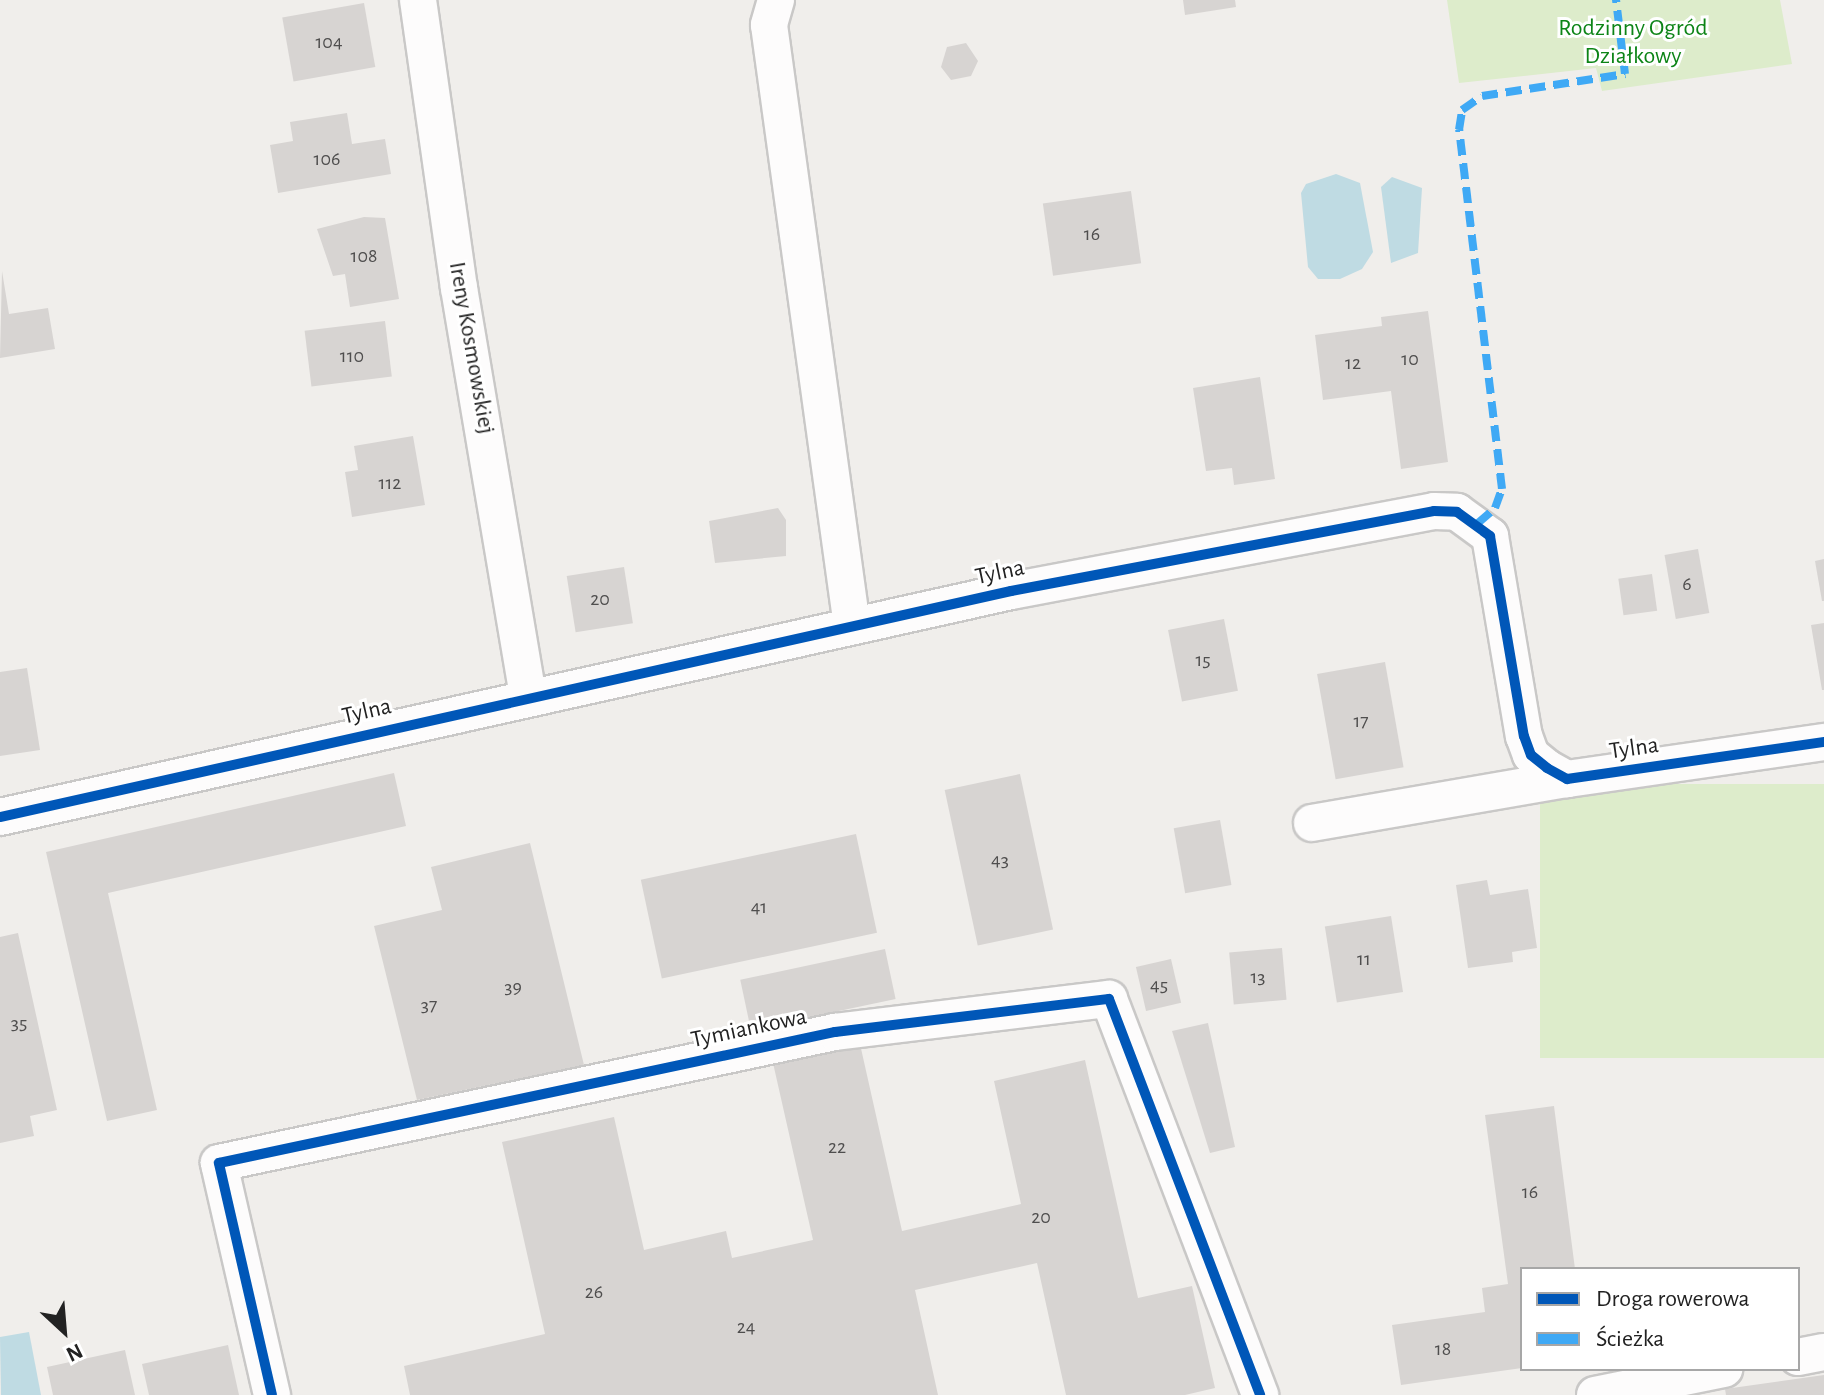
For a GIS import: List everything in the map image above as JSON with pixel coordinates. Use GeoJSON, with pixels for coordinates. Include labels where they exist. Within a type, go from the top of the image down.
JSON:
{"type":"FeatureCollection","features":[{"type":"Feature","properties":{"kind":"street","name":"Ireny Kosmowskiej"},"geometry":{"type":"LineString","coordinates":[[418,0],[459,288],[528,696]]}},
{"type":"Feature","properties":{"kind":"street"},"geometry":{"type":"LineString","coordinates":[[776,0],[769,25],[852,626]]}},
{"type":"Feature","properties":{"kind":"street","name":"Tylna"},"geometry":{"type":"LineString","coordinates":[[0,817],[528,696],[852,626],[1418,514],[1457,512],[1478,523],[1495,551],[1531,755],[1567,779],[1824,742]]}},
{"type":"Feature","properties":{"kind":"street"},"geometry":{"type":"LineString","coordinates":[[1312,823],[1567,779]]}},
{"type":"Feature","properties":{"kind":"street","name":"Tymiankowa"},"geometry":{"type":"LineString","coordinates":[[272,1395],[219,1163],[835,1032],[1109,999],[1260,1395]]}},
{"type":"Feature","properties":{"kind":"street"},"geometry":{"type":"LineString","coordinates":[[1800,1357],[1824,1352]]}},
{"type":"Feature","properties":{"kind":"street"},"geometry":{"type":"LineString","coordinates":[[1595,1395],[1714,1371]]}},
{"type":"Feature","properties":{"kind":"green space","name":"Rodzinny Ogród Działkowy"},"geometry":{"type":"Polygon","coordinates":[[[1447,0],[1780,0],[1792,64],[1602,91],[1596,68],[1459,83],[1447,0]]]}},
{"type":"Feature","properties":{"kind":"green space"},"geometry":{"type":"Polygon","coordinates":[[[1540,784],[1824,784],[1824,1058],[1540,1058],[1540,784]]]}},
{"type":"Feature","properties":{"kind":"water"},"geometry":{"type":"Polygon","coordinates":[[[1336,174],[1360,183],[1373,252],[1362,269],[1340,279],[1318,279],[1308,267],[1301,193],[1306,184],[1336,174]]]}},
{"type":"Feature","properties":{"kind":"water"},"geometry":{"type":"Polygon","coordinates":[[[1392,177],[1422,188],[1418,253],[1391,263],[1381,187],[1392,177]]]}},
{"type":"Feature","properties":{"kind":"water"},"geometry":{"type":"Polygon","coordinates":[[[29,1332],[41,1395],[1,1395],[0,1337],[29,1332]]]}},
{"type":"Feature","properties":{"kind":"building"},"geometry":{"type":"Polygon","coordinates":[[[1183,0],[1235,0],[1236,7],[1185,15],[1183,0]]]}},
{"type":"Feature","properties":{"kind":"building"},"geometry":{"type":"Polygon","coordinates":[[[364,3],[375,67],[294,81],[282,17],[364,3]]]}},
{"type":"Feature","properties":{"kind":"building"},"geometry":{"type":"Polygon","coordinates":[[[966,43],[978,61],[971,76],[951,80],[941,67],[947,47],[966,43]]]}},
{"type":"Feature","properties":{"kind":"building"},"geometry":{"type":"Polygon","coordinates":[[[347,113],[352,144],[385,139],[391,174],[278,193],[270,145],[293,141],[290,122],[347,113]]]}},
{"type":"Feature","properties":{"kind":"building"},"geometry":{"type":"Polygon","coordinates":[[[1131,191],[1141,263],[1053,276],[1043,203],[1131,191]]]}},
{"type":"Feature","properties":{"kind":"building"},"geometry":{"type":"Polygon","coordinates":[[[364,217],[385,218],[399,299],[350,307],[345,274],[333,276],[317,229],[364,217]]]}},
{"type":"Feature","properties":{"kind":"building"},"geometry":{"type":"Polygon","coordinates":[[[2,271],[9,314],[48,308],[55,349],[0,358],[2,271]]]}},
{"type":"Feature","properties":{"kind":"building"},"geometry":{"type":"Polygon","coordinates":[[[1428,311],[1448,462],[1401,469],[1391,391],[1323,400],[1315,335],[1382,326],[1381,317],[1428,311]]]}},
{"type":"Feature","properties":{"kind":"building"},"geometry":{"type":"Polygon","coordinates":[[[385,321],[392,377],[311,386],[305,331],[385,321]]]}},
{"type":"Feature","properties":{"kind":"building"},"geometry":{"type":"Polygon","coordinates":[[[1260,377],[1275,479],[1234,485],[1232,468],[1206,471],[1193,388],[1260,377]]]}},
{"type":"Feature","properties":{"kind":"building"},"geometry":{"type":"Polygon","coordinates":[[[413,436],[425,505],[352,517],[345,472],[358,470],[354,446],[413,436]]]}},
{"type":"Feature","properties":{"kind":"building"},"geometry":{"type":"Polygon","coordinates":[[[778,508],[786,520],[786,556],[715,563],[709,521],[778,508]]]}},
{"type":"Feature","properties":{"kind":"building"},"geometry":{"type":"Polygon","coordinates":[[[1698,549],[1709,613],[1676,619],[1665,555],[1698,549]]]}},
{"type":"Feature","properties":{"kind":"building"},"geometry":{"type":"Polygon","coordinates":[[[1824,559],[1824,601],[1822,601],[1815,561],[1824,559]]]}},
{"type":"Feature","properties":{"kind":"building"},"geometry":{"type":"Polygon","coordinates":[[[624,567],[633,623],[576,632],[567,576],[624,567]]]}},
{"type":"Feature","properties":{"kind":"building"},"geometry":{"type":"Polygon","coordinates":[[[1652,574],[1657,611],[1623,615],[1618,579],[1652,574]]]}},
{"type":"Feature","properties":{"kind":"building"},"geometry":{"type":"Polygon","coordinates":[[[1224,619],[1238,691],[1182,702],[1168,630],[1224,619]]]}},
{"type":"Feature","properties":{"kind":"building"},"geometry":{"type":"Polygon","coordinates":[[[1824,623],[1824,690],[1822,690],[1811,625],[1824,623]]]}},
{"type":"Feature","properties":{"kind":"building"},"geometry":{"type":"Polygon","coordinates":[[[1385,662],[1404,767],[1336,779],[1317,674],[1385,662]]]}},
{"type":"Feature","properties":{"kind":"building"},"geometry":{"type":"Polygon","coordinates":[[[27,668],[40,750],[0,756],[0,672],[27,668]]]}},
{"type":"Feature","properties":{"kind":"building"},"geometry":{"type":"Polygon","coordinates":[[[394,773],[406,826],[108,893],[157,1110],[107,1121],[46,852],[394,773]]]}},
{"type":"Feature","properties":{"kind":"building"},"geometry":{"type":"Polygon","coordinates":[[[1020,774],[1053,930],[978,946],[945,790],[1020,774]]]}},
{"type":"Feature","properties":{"kind":"building"},"geometry":{"type":"Polygon","coordinates":[[[1220,820],[1231,885],[1185,893],[1174,828],[1220,820]]]}},
{"type":"Feature","properties":{"kind":"building"},"geometry":{"type":"Polygon","coordinates":[[[856,834],[877,933],[662,979],[641,880],[856,834]]]}},
{"type":"Feature","properties":{"kind":"building"},"geometry":{"type":"Polygon","coordinates":[[[530,843],[584,1065],[417,1100],[374,926],[442,910],[431,867],[530,843]]]}},
{"type":"Feature","properties":{"kind":"building"},"geometry":{"type":"Polygon","coordinates":[[[1487,880],[1490,895],[1528,889],[1537,948],[1512,952],[1513,962],[1468,968],[1456,885],[1487,880]]]}},
{"type":"Feature","properties":{"kind":"building"},"geometry":{"type":"Polygon","coordinates":[[[1391,916],[1403,992],[1337,1003],[1325,926],[1391,916]]]}},
{"type":"Feature","properties":{"kind":"building"},"geometry":{"type":"Polygon","coordinates":[[[18,933],[57,1110],[30,1116],[34,1136],[0,1143],[0,937],[18,933]]]}},
{"type":"Feature","properties":{"kind":"building"},"geometry":{"type":"Polygon","coordinates":[[[1282,948],[1287,1000],[1234,1004],[1229,953],[1282,948]]]}},
{"type":"Feature","properties":{"kind":"building"},"geometry":{"type":"Polygon","coordinates":[[[885,949],[896,999],[751,1030],[740,980],[885,949]]]}},
{"type":"Feature","properties":{"kind":"building"},"geometry":{"type":"Polygon","coordinates":[[[1171,959],[1181,1003],[1146,1011],[1136,967],[1171,959]]]}},
{"type":"Feature","properties":{"kind":"building"},"geometry":{"type":"Polygon","coordinates":[[[1208,1023],[1235,1147],[1210,1153],[1172,1031],[1208,1023]]]}},
{"type":"Feature","properties":{"kind":"building"},"geometry":{"type":"Polygon","coordinates":[[[860,1044],[902,1231],[1021,1204],[994,1081],[1085,1060],[1138,1298],[1192,1286],[1215,1388],[1185,1395],[1066,1395],[1037,1263],[915,1290],[938,1395],[410,1395],[404,1366],[545,1334],[502,1142],[614,1117],[644,1250],[726,1231],[732,1258],[813,1240],[773,1063],[860,1044]]]}},
{"type":"Feature","properties":{"kind":"building"},"geometry":{"type":"Polygon","coordinates":[[[1554,1106],[1575,1267],[1520,1267],[1520,1368],[1401,1385],[1392,1325],[1485,1312],[1482,1288],[1508,1284],[1485,1115],[1554,1106]]]}},
{"type":"Feature","properties":{"kind":"building"},"geometry":{"type":"Polygon","coordinates":[[[228,1345],[239,1395],[149,1395],[142,1364],[228,1345]]]}},
{"type":"Feature","properties":{"kind":"building"},"geometry":{"type":"Polygon","coordinates":[[[125,1350],[135,1395],[53,1395],[47,1367],[125,1350]]]}},
{"type":"Feature","properties":{"kind":"building"},"geometry":{"type":"Polygon","coordinates":[[[1824,1375],[1824,1395],[1726,1395],[1725,1389],[1824,1375]]]}},
{"type":"Feature","properties":{"kind":"marked path"},"geometry":{"type":"LineString","coordinates":[[1478,523],[1495,508],[1502,489],[1459,130],[1462,110],[1482,96],[1625,74],[1616,0]]}},
{"type":"Feature","properties":{"kind":"cycle path"},"geometry":{"type":"LineString","coordinates":[[0,817],[1011,591],[1434,511],[1457,512],[1490,536],[1524,736],[1531,755],[1547,768],[1567,779],[1824,742]]}},
{"type":"Feature","properties":{"kind":"cycle path"},"geometry":{"type":"LineString","coordinates":[[272,1395],[219,1163],[835,1032],[1109,999],[1260,1395]]}}]}
